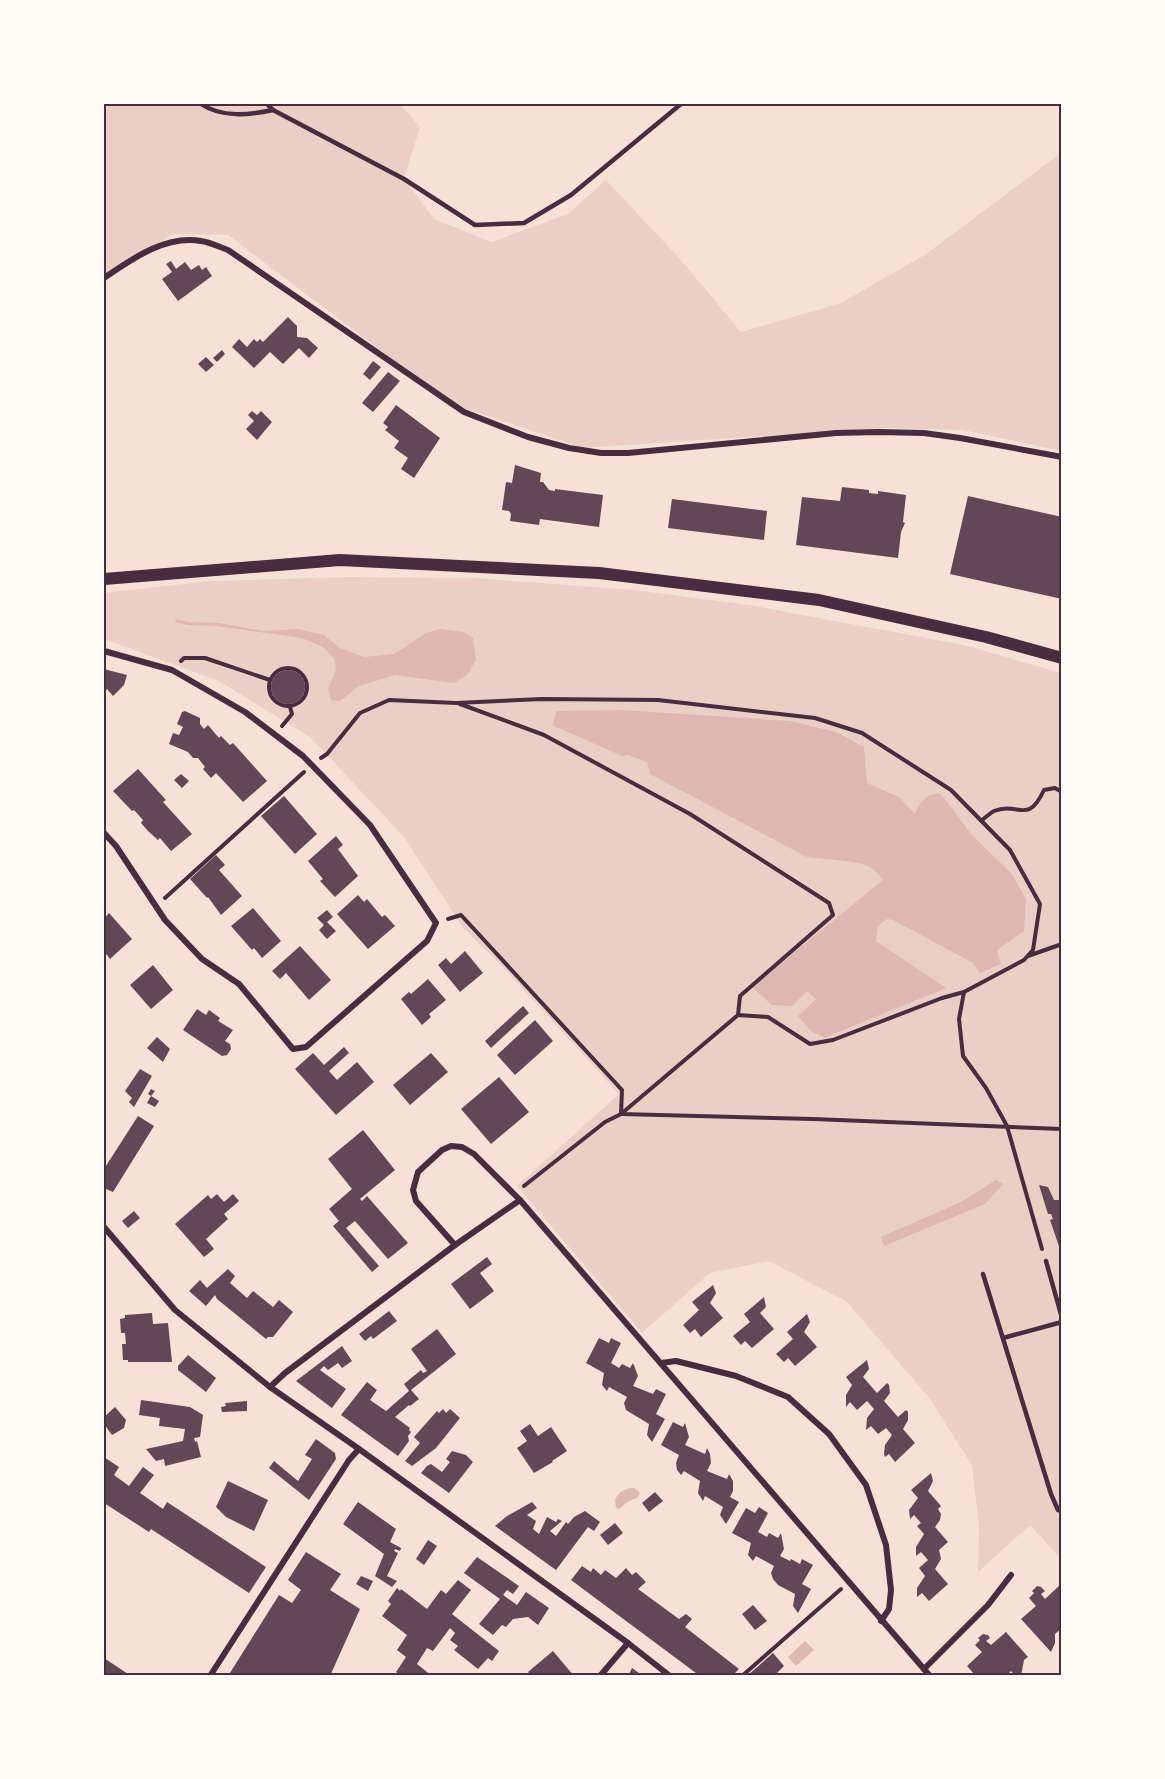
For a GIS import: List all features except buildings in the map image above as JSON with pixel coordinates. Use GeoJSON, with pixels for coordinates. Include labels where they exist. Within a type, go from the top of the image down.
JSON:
{"type":"FeatureCollection","features":[{"type":"Feature","properties":{"kind":"main road"},"geometry":{"type":"LineString","coordinates":[[104,579],[340,560],[599,573],[819,600],[986,637],[1062,658]]}},
{"type":"Feature","properties":{"kind":"street"},"geometry":{"type":"LineString","coordinates":[[104,278],[124,264],[166,243],[188,239],[203,241],[228,250],[464,412],[528,437],[568,448],[601,453],[628,453],[836,433],[878,432],[924,433],[1062,457]]}},
{"type":"Feature","properties":{"kind":"street"},"geometry":{"type":"LineString","coordinates":[[104,651],[172,670],[245,712],[276,733],[303,756],[370,825],[436,923],[426,941],[306,1047],[293,1049],[239,984],[202,959],[155,907],[116,846],[104,833]]}},
{"type":"Feature","properties":{"kind":"street"},"geometry":{"type":"LineString","coordinates":[[455,1245],[416,1201],[413,1190],[418,1172],[442,1150],[451,1146],[462,1147],[474,1154],[520,1200],[930,1676]]}},
{"type":"Feature","properties":{"kind":"street"},"geometry":{"type":"LineString","coordinates":[[270,1387],[285,1373],[455,1245],[520,1200]]}},
{"type":"Feature","properties":{"kind":"street"},"geometry":{"type":"LineString","coordinates":[[104,1227],[175,1310],[270,1387],[628,1643],[670,1676]]}},
{"type":"Feature","properties":{"kind":"street"},"geometry":{"type":"LineString","coordinates":[[661,1364],[676,1361],[736,1376],[788,1397],[829,1434],[866,1485],[886,1545],[891,1590],[889,1609],[881,1621]]}},
{"type":"Feature","properties":{"kind":"street"},"geometry":{"type":"LineString","coordinates":[[210,1676],[349,1460],[359,1449]]}},
{"type":"Feature","properties":{"kind":"street"},"geometry":{"type":"LineString","coordinates":[[924,1669],[988,1605],[1011,1575]]}},
{"type":"Feature","properties":{"kind":"street"},"geometry":{"type":"LineString","coordinates":[[600,1676],[628,1643]]}},
{"type":"Feature","properties":{"kind":"lane"},"geometry":{"type":"LineString","coordinates":[[201,104],[211,110],[247,115],[273,110]]}},
{"type":"Feature","properties":{"kind":"lane"},"geometry":{"type":"LineString","coordinates":[[267,104],[273,110],[404,179],[475,225],[524,223],[571,195],[681,104]]}},
{"type":"Feature","properties":{"kind":"lane"},"geometry":{"type":"LineString","coordinates":[[1003,1338],[1062,1320],[1046,1261]]}},
{"type":"Feature","properties":{"kind":"lane"},"geometry":{"type":"LineString","coordinates":[[983,1274],[1051,1494],[1058,1510],[1062,1511]]}},
{"type":"Feature","properties":{"kind":"path"},"geometry":{"type":"LineString","coordinates":[[172,670],[184,658],[205,658],[270,680]]}},
{"type":"Feature","properties":{"kind":"path"},"geometry":{"type":"LineString","coordinates":[[282,669],[297,670],[304,675],[307,683],[304,699],[290,706],[283,706],[275,702],[268,687],[270,680],[282,669]]}},
{"type":"Feature","properties":{"kind":"path"},"geometry":{"type":"LineString","coordinates":[[155,907],[327,754],[360,713],[389,700],[456,703],[542,699],[658,700],[815,718],[862,733],[951,790],[1010,850],[1040,904],[1033,950],[1028,956]]}},
{"type":"Feature","properties":{"kind":"path"},"geometry":{"type":"LineString","coordinates":[[456,703],[555,741],[690,814],[829,903],[833,915],[740,996],[738,1015],[621,1114],[605,1122],[514,1194]]}},
{"type":"Feature","properties":{"kind":"path"},"geometry":{"type":"LineString","coordinates":[[276,733],[292,714],[290,706]]}},
{"type":"Feature","properties":{"kind":"path"},"geometry":{"type":"LineString","coordinates":[[982,821],[994,811],[1027,811],[1037,804],[1044,790],[1055,788],[1062,792]]}},
{"type":"Feature","properties":{"kind":"path"},"geometry":{"type":"LineString","coordinates":[[436,923],[461,915],[622,1089],[621,1114]]}},
{"type":"Feature","properties":{"kind":"path"},"geometry":{"type":"LineString","coordinates":[[738,1015],[768,1017],[810,1044],[833,1040],[942,998],[964,992],[1028,956],[1062,944]]}},
{"type":"Feature","properties":{"kind":"path"},"geometry":{"type":"LineString","coordinates":[[964,992],[959,1019],[963,1056],[986,1088],[1007,1126],[1046,1261]]}},
{"type":"Feature","properties":{"kind":"path"},"geometry":{"type":"LineString","coordinates":[[621,1114],[1062,1129]]}},
{"type":"Feature","properties":{"kind":"path"},"geometry":{"type":"LineString","coordinates":[[742,1676],[850,1581]]}},
{"type":"Feature","properties":{"kind":"shaded area"},"geometry":{"type":"Polygon","coordinates":[[[104,104],[400,104],[420,127],[404,179],[434,219],[492,242],[568,214],[606,180],[680,259],[741,332],[841,303],[926,254],[1061,153],[1061,451],[963,430],[886,428],[583,448],[470,410],[441,396],[228,235],[172,234],[104,279],[104,104]]]}},
{"type":"Feature","properties":{"kind":"shaded area"},"geometry":{"type":"Polygon","coordinates":[[[350,577],[473,578],[634,590],[749,605],[964,645],[1061,673],[1061,1559],[1030,1525],[978,1572],[979,1527],[972,1465],[927,1395],[847,1302],[769,1261],[710,1273],[642,1333],[517,1186],[619,1094],[502,966],[463,928],[404,837],[310,737],[219,681],[104,639],[104,593],[209,581],[350,577]]]}},
{"type":"Feature","properties":{"kind":"shaded area"},"geometry":{"type":"Polygon","coordinates":[[[176,619],[219,623],[263,631],[298,629],[324,635],[340,648],[364,657],[394,654],[426,633],[440,629],[464,632],[473,638],[476,660],[467,675],[454,683],[395,675],[359,686],[340,701],[331,700],[328,688],[336,671],[335,660],[323,647],[302,638],[216,626],[188,625],[175,622],[176,619]]]}},
{"type":"Feature","properties":{"kind":"shaded area"},"geometry":{"type":"Polygon","coordinates":[[[622,710],[790,721],[836,732],[864,747],[867,783],[899,797],[915,814],[925,799],[941,794],[972,835],[1012,874],[1026,899],[1024,931],[997,950],[1001,964],[980,973],[973,963],[893,920],[887,919],[878,926],[876,941],[946,988],[824,1038],[811,1031],[798,1016],[816,999],[807,991],[792,1006],[772,1005],[752,987],[883,880],[873,869],[859,863],[807,857],[650,774],[647,762],[628,755],[622,756],[552,725],[557,711],[622,710]]]}},
{"type":"Feature","properties":{"kind":"shaded area"},"geometry":{"type":"Polygon","coordinates":[[[996,1180],[1003,1184],[985,1204],[884,1246],[881,1237],[961,1202],[996,1180]]]}},
{"type":"Feature","properties":{"kind":"shaded area"},"geometry":{"type":"Polygon","coordinates":[[[634,1488],[640,1493],[637,1498],[619,1509],[616,1508],[615,1500],[618,1495],[634,1488]]]}},
{"type":"Feature","properties":{"kind":"shaded area"},"geometry":{"type":"Polygon","coordinates":[[[805,1641],[814,1650],[796,1666],[788,1657],[805,1641]]]}}]}
